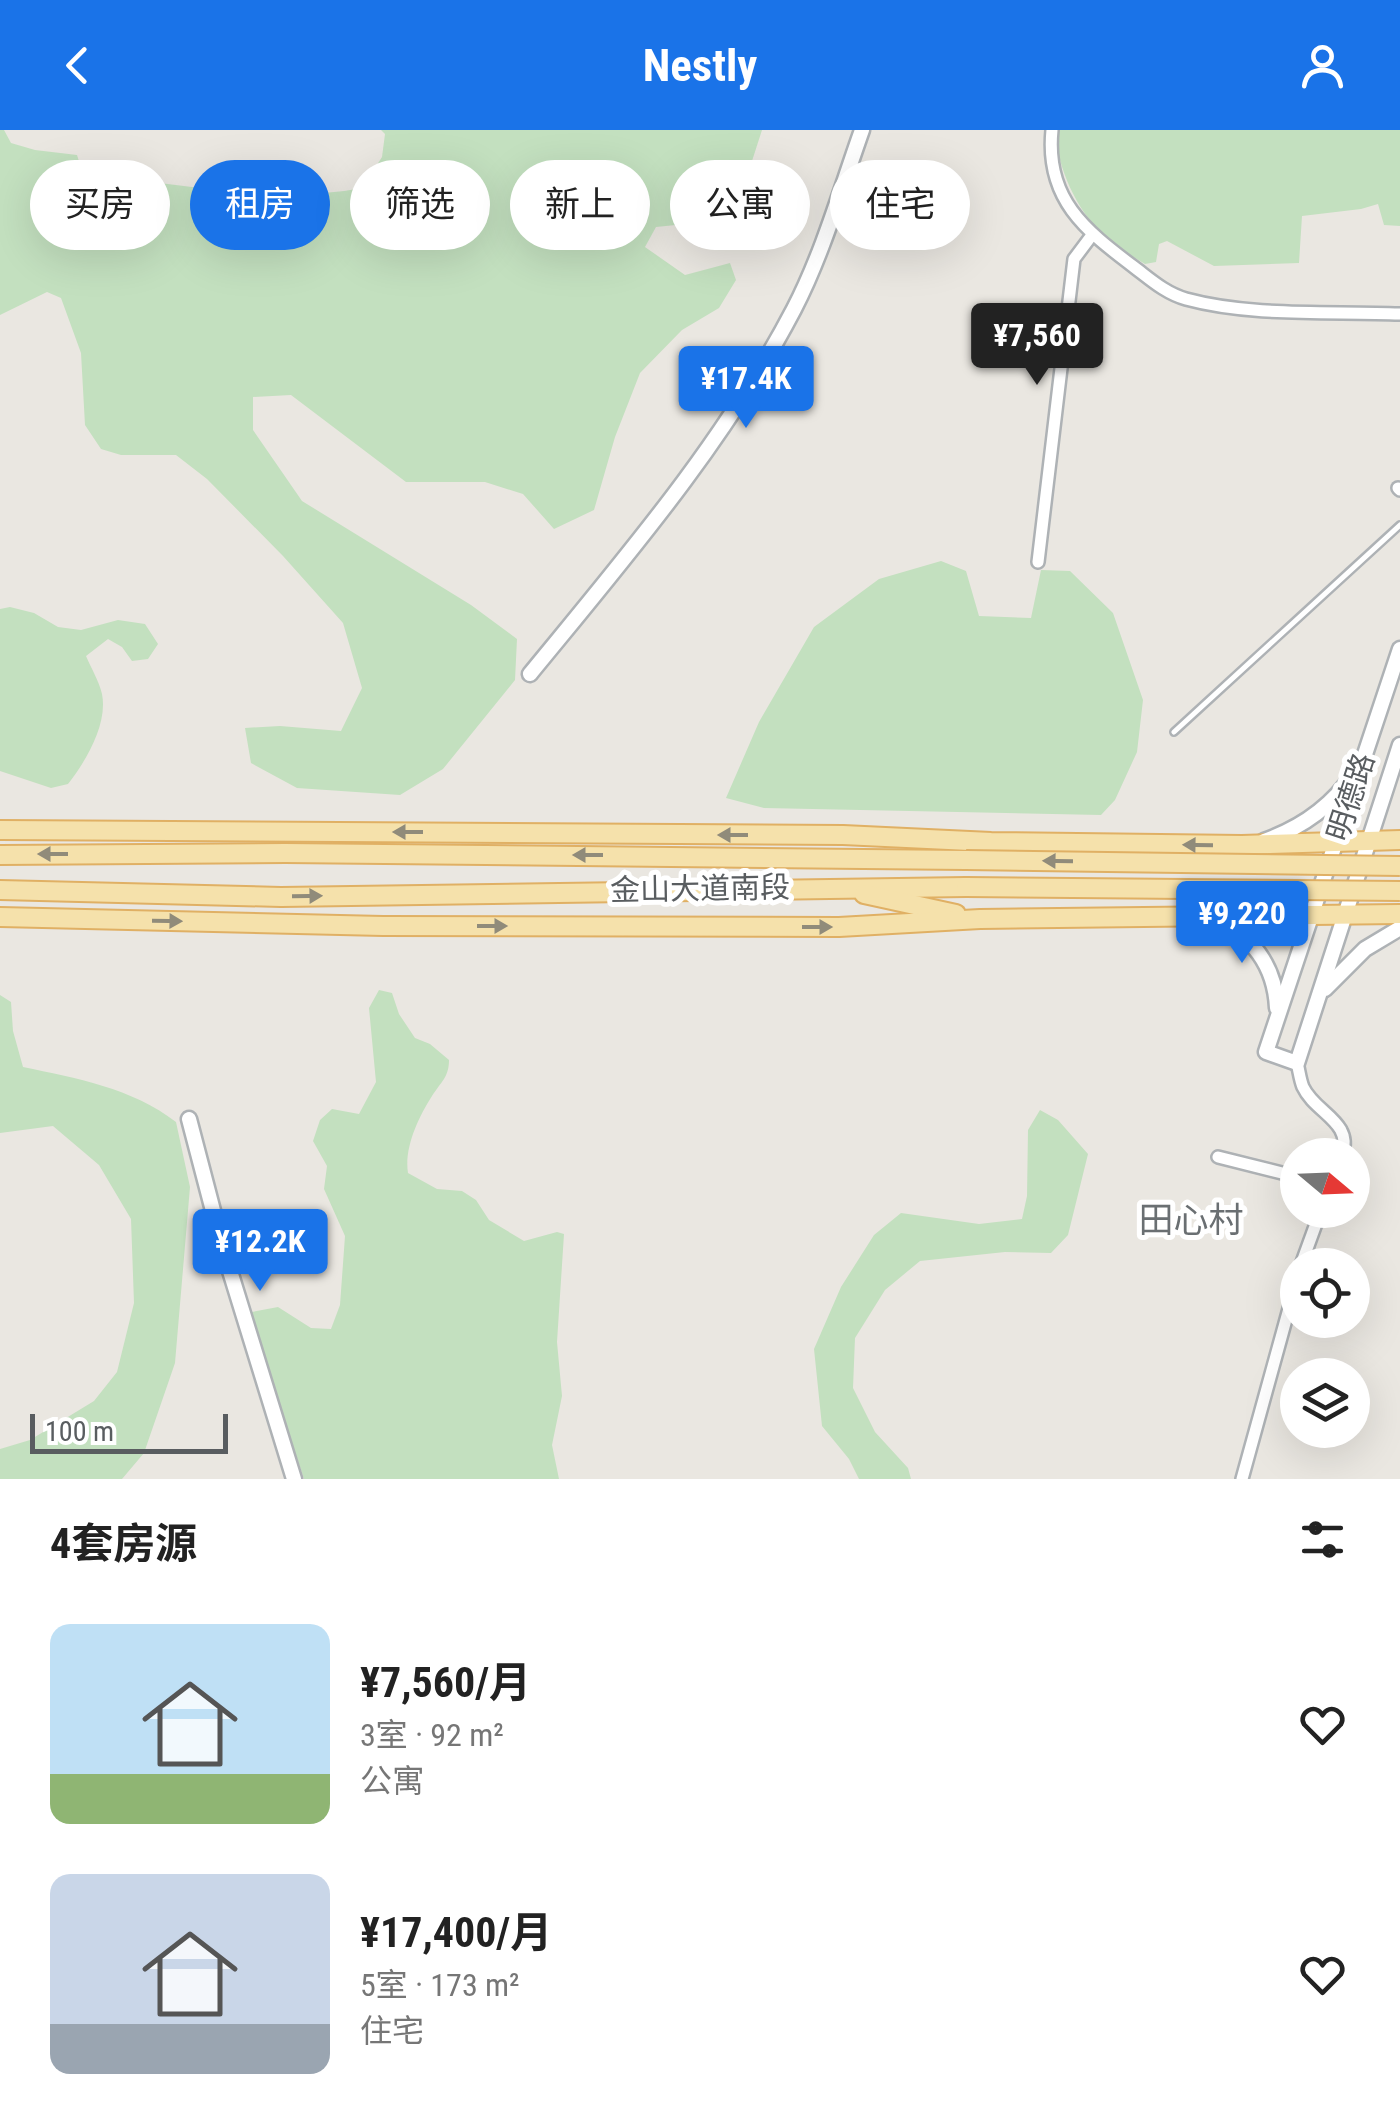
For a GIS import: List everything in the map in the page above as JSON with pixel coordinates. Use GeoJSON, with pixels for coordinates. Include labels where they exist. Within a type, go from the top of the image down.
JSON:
{"type":"FeatureCollection","features":[{"type":"Feature","properties":{"kind":"main road"},"geometry":{"type":"LineString","coordinates":[[0,830],[843,835],[990,842],[1242,845],[1400,840]]}},
{"type":"Feature","properties":{"kind":"main road"},"geometry":{"type":"LineString","coordinates":[[43,830],[215,853]]}},
{"type":"Feature","properties":{"kind":"main road"},"geometry":{"type":"LineString","coordinates":[[828,856],[990,842]]}},
{"type":"Feature","properties":{"kind":"main road","name":"金山大道南段"},"geometry":{"type":"LineString","coordinates":[[0,854],[828,856],[1400,866]]}},
{"type":"Feature","properties":{"kind":"main road"},"geometry":{"type":"LineString","coordinates":[[830,887],[980,918]]}},
{"type":"Feature","properties":{"kind":"main road","name":"金山大道南段"},"geometry":{"type":"LineString","coordinates":[[0,890],[212,896],[830,887],[1400,891]]}},
{"type":"Feature","properties":{"kind":"main road"},"geometry":{"type":"LineString","coordinates":[[24,917],[212,896]]}},
{"type":"Feature","properties":{"kind":"main road"},"geometry":{"type":"LineString","coordinates":[[0,917],[423,926],[839,927],[980,918],[1400,914]]}},
{"type":"Feature","properties":{"kind":"street"},"geometry":{"type":"LineString","coordinates":[[530,674],[700,461],[751,382],[795,307],[862,130]]}},
{"type":"Feature","properties":{"kind":"street"},"geometry":{"type":"LineString","coordinates":[[1052,130],[1061,191],[1081,226],[1167,292],[1231,308],[1400,314]]}},
{"type":"Feature","properties":{"kind":"street"},"geometry":{"type":"LineString","coordinates":[[1038,562],[1074,260],[1092,236]]}},
{"type":"Feature","properties":{"kind":"street","name":"明德路"},"geometry":{"type":"LineString","coordinates":[[1399,748],[1297,1063],[1266,1052],[1400,649]]}},
{"type":"Feature","properties":{"kind":"street"},"geometry":{"type":"LineString","coordinates":[[1399,748],[1400,769]]}},
{"type":"Feature","properties":{"kind":"street"},"geometry":{"type":"LineString","coordinates":[[1242,845],[1277,836],[1309,820],[1336,796],[1366,752]]}},
{"type":"Feature","properties":{"kind":"street"},"geometry":{"type":"LineString","coordinates":[[1202,916],[1226,924],[1255,947],[1273,981],[1277,1020]]}},
{"type":"Feature","properties":{"kind":"street"},"geometry":{"type":"LineString","coordinates":[[1318,997],[1352,960],[1400,928]]}},
{"type":"Feature","properties":{"kind":"street"},"geometry":{"type":"LineString","coordinates":[[1297,1063],[1303,1088],[1342,1128],[1344,1138]]}},
{"type":"Feature","properties":{"kind":"street"},"geometry":{"type":"LineString","coordinates":[[189,1119],[222,1246],[294,1479]]}},
{"type":"Feature","properties":{"kind":"street"},"geometry":{"type":"LineString","coordinates":[[1218,1157],[1280,1172]]}},
{"type":"Feature","properties":{"kind":"street"},"geometry":{"type":"LineString","coordinates":[[1242,1479],[1281,1338]]}},
{"type":"Feature","properties":{"kind":"lane"},"geometry":{"type":"LineString","coordinates":[[1174,732],[1400,525]]}},
{"type":"Feature","properties":{"kind":"green space"},"geometry":{"type":"Polygon","coordinates":[[[0,130],[4,130],[11,143],[77,155],[79,160],[30,160],[30,250],[170,250],[170,184],[190,187],[190,250],[330,250],[330,193],[350,190],[350,250],[490,250],[490,160],[380,160],[385,134],[381,130],[762,130],[752,160],[670,160],[670,226],[656,227],[650,238],[650,160],[510,160],[510,250],[649,250],[685,275],[730,263],[736,280],[719,308],[682,330],[640,373],[615,437],[594,510],[554,529],[523,494],[485,482],[406,482],[291,395],[253,397],[253,430],[302,501],[471,605],[517,639],[515,680],[443,769],[400,795],[297,788],[251,763],[245,728],[280,726],[341,731],[362,688],[343,623],[207,479],[176,455],[121,455],[101,449],[85,425],[81,353],[61,298],[47,292],[0,315],[0,130]]]}},
{"type":"Feature","properties":{"kind":"green space"},"geometry":{"type":"Polygon","coordinates":[[[1054,130],[1400,130],[1400,226],[1384,225],[1378,204],[1302,216],[1299,263],[1214,266],[1167,241],[1159,244],[1156,262],[1145,264],[1109,241],[1085,214],[1064,174],[1054,130]]]}},
{"type":"Feature","properties":{"kind":"green space"},"geometry":{"type":"Polygon","coordinates":[[[941,561],[966,571],[979,616],[1031,618],[1041,570],[1070,571],[1113,613],[1143,700],[1137,752],[1115,800],[1101,815],[764,808],[726,798],[759,722],[814,627],[879,579],[941,561]]]}},
{"type":"Feature","properties":{"kind":"green space"},"geometry":{"type":"Polygon","coordinates":[[[10,607],[34,613],[58,627],[81,630],[118,620],[145,624],[158,644],[148,659],[132,661],[122,647],[108,639],[86,656],[102,694],[102,717],[88,753],[68,784],[51,788],[0,771],[0,609],[10,607]]]}},
{"type":"Feature","properties":{"kind":"green space"},"geometry":{"type":"Polygon","coordinates":[[[379,990],[392,993],[399,1014],[415,1038],[430,1044],[449,1060],[446,1075],[413,1133],[408,1173],[437,1189],[462,1191],[476,1200],[489,1220],[524,1241],[557,1232],[564,1234],[557,1342],[562,1396],[552,1445],[559,1479],[304,1479],[251,1320],[252,1312],[278,1307],[311,1328],[331,1329],[340,1305],[345,1236],[324,1189],[327,1166],[313,1141],[320,1120],[332,1109],[359,1114],[376,1082],[369,1008],[379,990]]]}},
{"type":"Feature","properties":{"kind":"green space"},"geometry":{"type":"Polygon","coordinates":[[[0,995],[11,1002],[13,1031],[23,1067],[122,1093],[176,1122],[190,1187],[175,1363],[144,1453],[122,1479],[0,1479],[0,1449],[30,1440],[94,1401],[117,1372],[134,1303],[131,1219],[99,1165],[53,1126],[0,1133],[0,995]]]}},
{"type":"Feature","properties":{"kind":"green space"},"geometry":{"type":"Polygon","coordinates":[[[1040,1110],[1058,1120],[1088,1154],[1068,1235],[1051,1253],[1005,1252],[920,1261],[885,1290],[855,1338],[853,1388],[875,1432],[908,1468],[911,1479],[859,1479],[849,1459],[822,1426],[814,1349],[841,1287],[874,1235],[901,1213],[979,1224],[1022,1219],[1027,1196],[1028,1130],[1040,1110]]]}},
{"type":"Feature","properties":{"kind":"district","name":"田心村"},"geometry":{"type":"Point","coordinates":[1191,1220]}}]}
